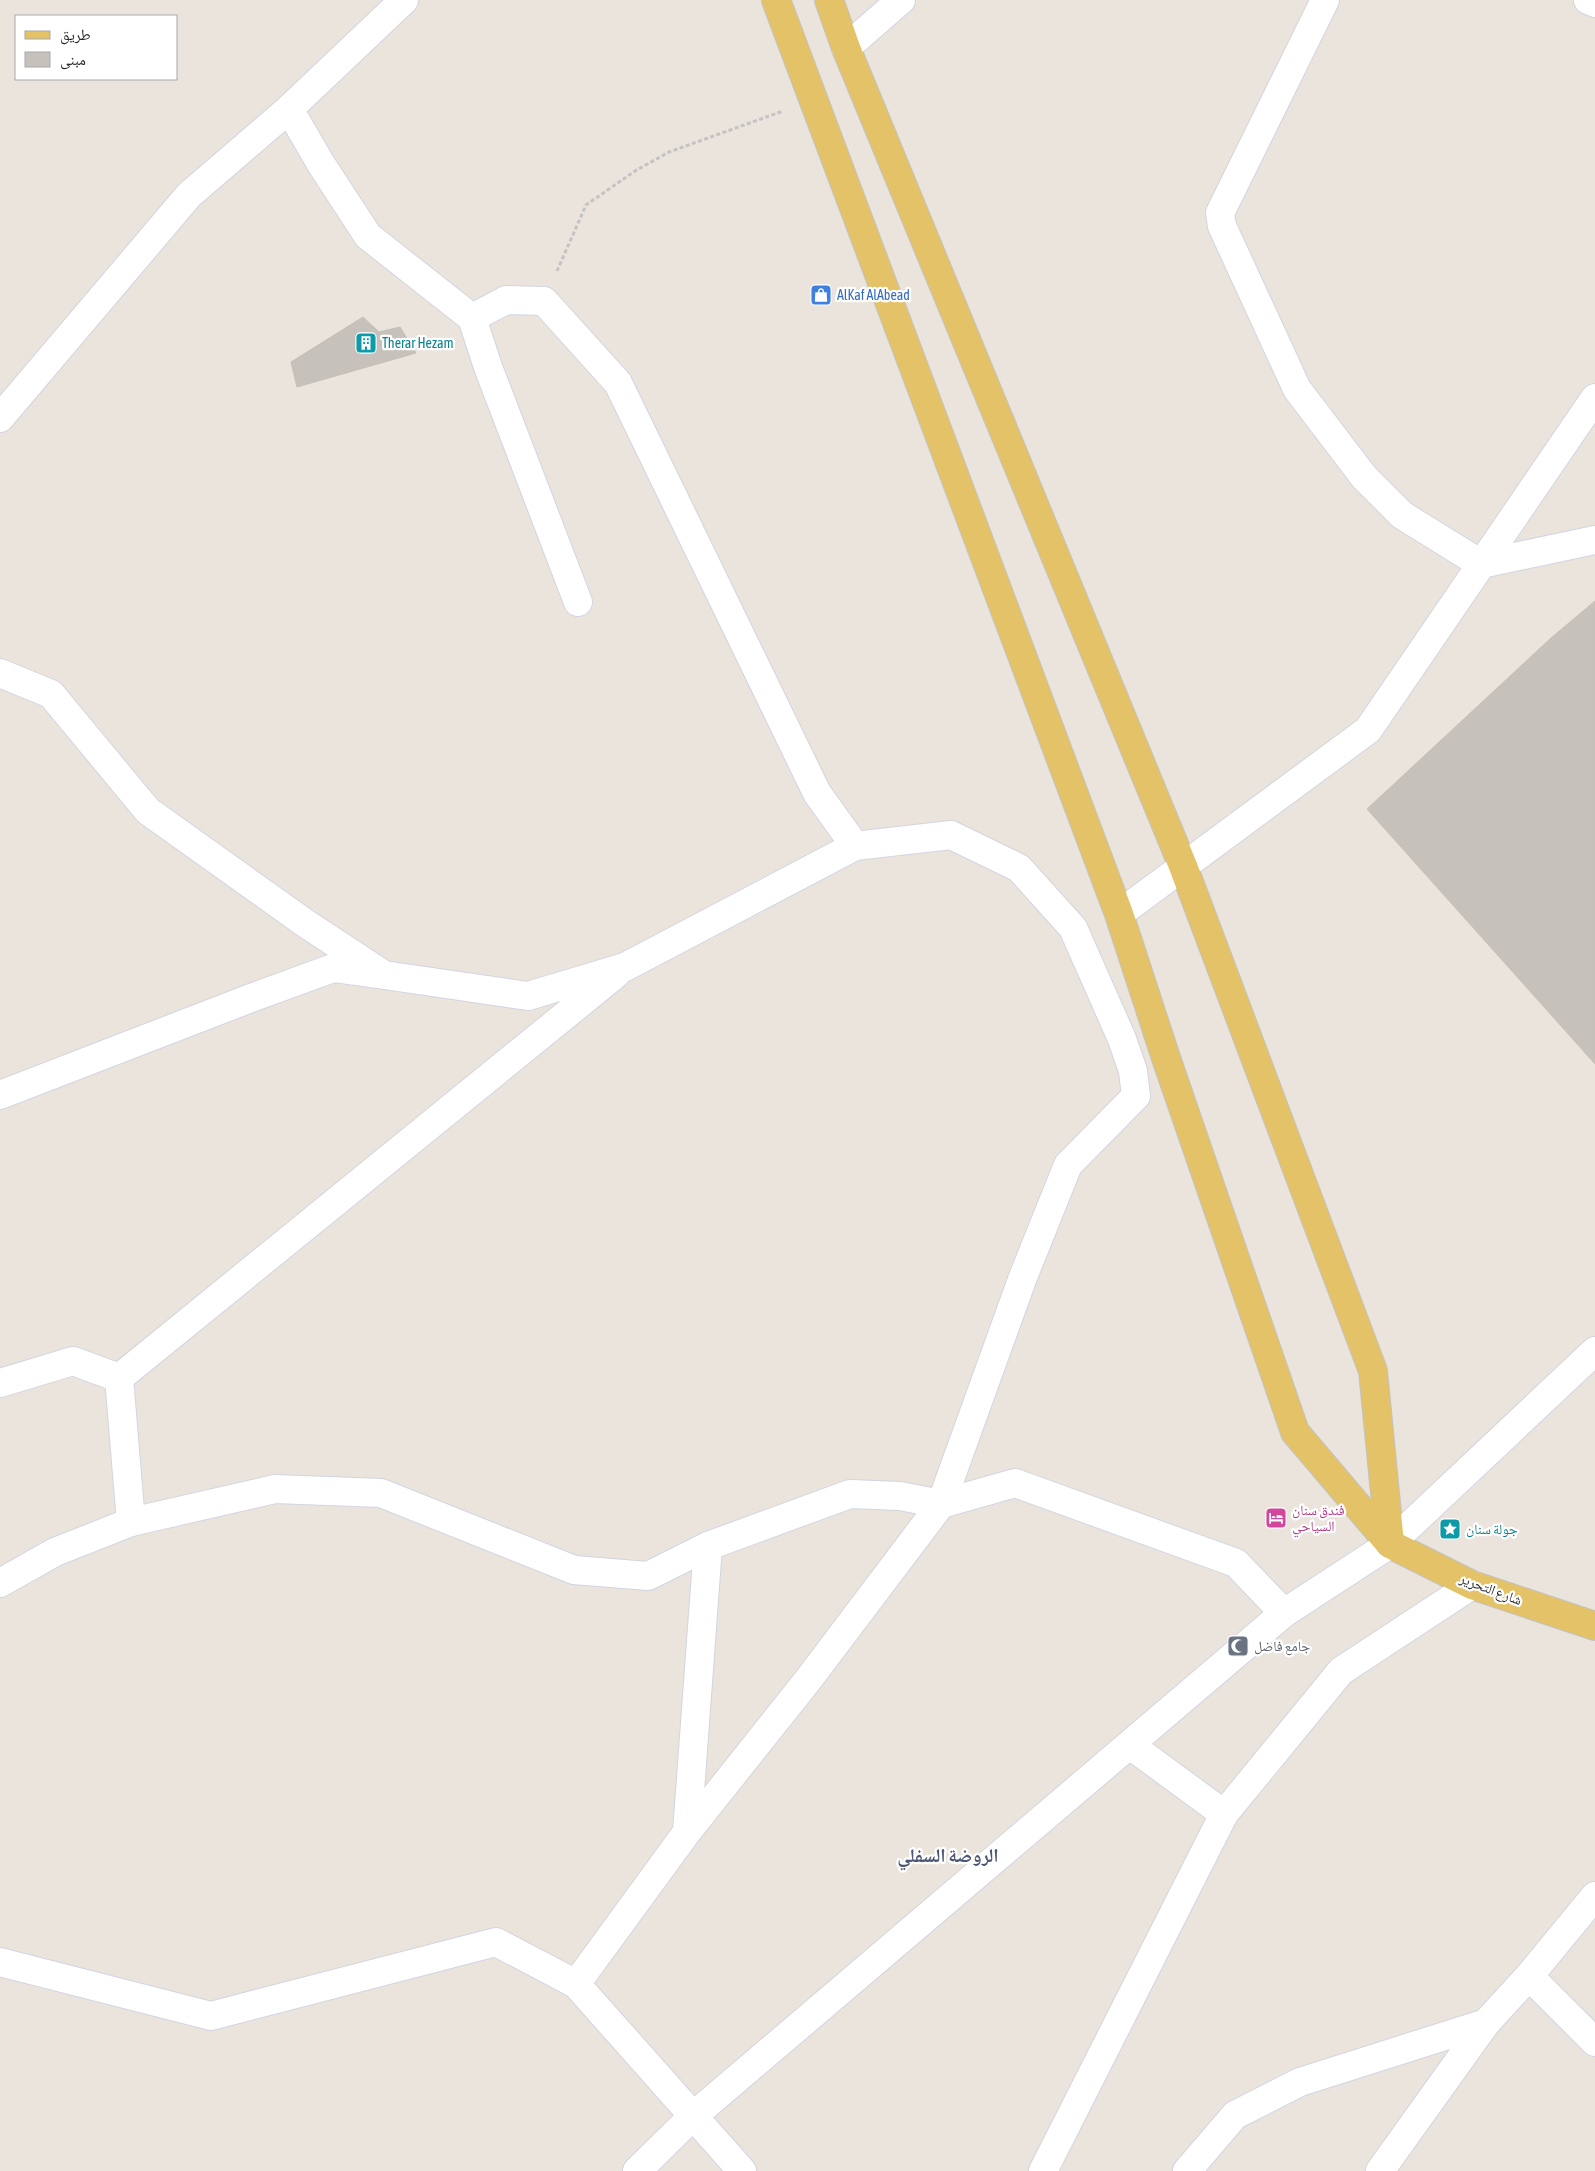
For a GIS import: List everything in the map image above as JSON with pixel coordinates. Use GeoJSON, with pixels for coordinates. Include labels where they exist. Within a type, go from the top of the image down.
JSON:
{"type":"FeatureCollection","features":[{"type":"Feature","properties":{"kind":"main road"},"geometry":{"type":"LineString","coordinates":[[776,0],[1119,914],[1166,1058],[1295,1432],[1390,1544]]}},
{"type":"Feature","properties":{"kind":"main road"},"geometry":{"type":"LineString","coordinates":[[829,0],[846,48],[1183,866],[1373,1371],[1390,1544]]}},
{"type":"Feature","properties":{"kind":"main road","name":"شارع التحرير"},"geometry":{"type":"LineString","coordinates":[[1390,1544],[1472,1584],[1595,1626]]}},
{"type":"Feature","properties":{"kind":"street"},"geometry":{"type":"LineString","coordinates":[[0,418],[189,195],[289,109],[404,0]]}},
{"type":"Feature","properties":{"kind":"street"},"geometry":{"type":"LineString","coordinates":[[846,48],[901,0]]}},
{"type":"Feature","properties":{"kind":"street"},"geometry":{"type":"LineString","coordinates":[[1324,0],[1220,213],[1222,226],[1297,389],[1364,477],[1402,515],[1482,564],[1595,540]]}},
{"type":"Feature","properties":{"kind":"street"},"geometry":{"type":"LineString","coordinates":[[1588,0],[1595,3]]}},
{"type":"Feature","properties":{"kind":"street"},"geometry":{"type":"LineString","coordinates":[[289,109],[321,164],[368,236],[472,318],[488,367],[578,602]]}},
{"type":"Feature","properties":{"kind":"street"},"geometry":{"type":"LineString","coordinates":[[472,318],[506,300],[544,301],[618,383],[817,793],[855,846]]}},
{"type":"Feature","properties":{"kind":"street"},"geometry":{"type":"LineString","coordinates":[[1119,914],[1368,730],[1595,398]]}},
{"type":"Feature","properties":{"kind":"street"},"geometry":{"type":"LineString","coordinates":[[0,673],[51,694],[148,811],[305,923],[384,975]]}},
{"type":"Feature","properties":{"kind":"street"},"geometry":{"type":"LineString","coordinates":[[0,1095],[333,968],[528,996],[624,967],[855,846],[951,835],[1019,868],[1073,928],[1122,1039],[1133,1071],[1136,1096],[1068,1165],[1022,1277],[942,1504],[808,1680],[687,1832],[576,1984]]}},
{"type":"Feature","properties":{"kind":"street"},"geometry":{"type":"LineString","coordinates":[[119,1378],[624,967]]}},
{"type":"Feature","properties":{"kind":"street"},"geometry":{"type":"LineString","coordinates":[[1133,1071],[1166,1058]]}},
{"type":"Feature","properties":{"kind":"street"},"geometry":{"type":"LineString","coordinates":[[637,2171],[692,2117],[1284,1613],[1390,1544],[1595,1351]]}},
{"type":"Feature","properties":{"kind":"street"},"geometry":{"type":"LineString","coordinates":[[0,1383],[73,1361],[119,1378]]}},
{"type":"Feature","properties":{"kind":"street"},"geometry":{"type":"LineString","coordinates":[[119,1378],[131,1522]]}},
{"type":"Feature","properties":{"kind":"street"},"geometry":{"type":"LineString","coordinates":[[0,1583],[55,1552],[131,1522],[275,1489],[381,1493],[574,1570],[648,1576],[708,1546],[850,1494],[900,1496],[942,1504],[1015,1483],[1236,1564],[1284,1613]]}},
{"type":"Feature","properties":{"kind":"street"},"geometry":{"type":"LineString","coordinates":[[687,1832],[708,1546]]}},
{"type":"Feature","properties":{"kind":"street"},"geometry":{"type":"LineString","coordinates":[[1043,2171],[1224,1814],[1341,1672],[1472,1584]]}},
{"type":"Feature","properties":{"kind":"street"},"geometry":{"type":"LineString","coordinates":[[1130,1745],[1224,1814]]}},
{"type":"Feature","properties":{"kind":"street"},"geometry":{"type":"LineString","coordinates":[[1380,2171],[1486,2023],[1529,1976],[1595,1896]]}},
{"type":"Feature","properties":{"kind":"street"},"geometry":{"type":"LineString","coordinates":[[0,1962],[211,2016],[496,1942],[576,1984],[692,2117],[742,2171]]}},
{"type":"Feature","properties":{"kind":"street"},"geometry":{"type":"LineString","coordinates":[[1529,1976],[1595,2042]]}},
{"type":"Feature","properties":{"kind":"street"},"geometry":{"type":"LineString","coordinates":[[1187,2171],[1236,2115],[1300,2082],[1486,2023]]}},
{"type":"Feature","properties":{"kind":"path"},"geometry":{"type":"LineString","coordinates":[[544,301],[586,205],[635,171],[669,152],[786,110]]}},
{"type":"Feature","properties":{"kind":"building","name":"Therar Hezam"},"geometry":{"type":"Polygon","coordinates":[[[363,317],[379,332],[400,327],[416,353],[297,387],[291,362],[363,317]]]}},
{"type":"Feature","properties":{"kind":"building"},"geometry":{"type":"Polygon","coordinates":[[[1595,601],[1595,1064],[1367,809],[1551,638],[1595,601]]]}},
{"type":"Feature","properties":{"kind":"place","name":"AlKaf AlAbead"},"geometry":{"type":"Point","coordinates":[821,295]}},
{"type":"Feature","properties":{"kind":"place","name":"Therar Hezam"},"geometry":{"type":"Point","coordinates":[366,343]}},
{"type":"Feature","properties":{"kind":"place","name":"فندق سنان السياحي"},"geometry":{"type":"Point","coordinates":[1276,1518]}},
{"type":"Feature","properties":{"kind":"place","name":"جولة سنان"},"geometry":{"type":"Point","coordinates":[1450,1529]}},
{"type":"Feature","properties":{"kind":"place","name":"جامع فاضل"},"geometry":{"type":"Point","coordinates":[1238,1646]}},
{"type":"Feature","properties":{"kind":"district","name":"الروضة السفلي"},"geometry":{"type":"Point","coordinates":[948,1855]}}]}
